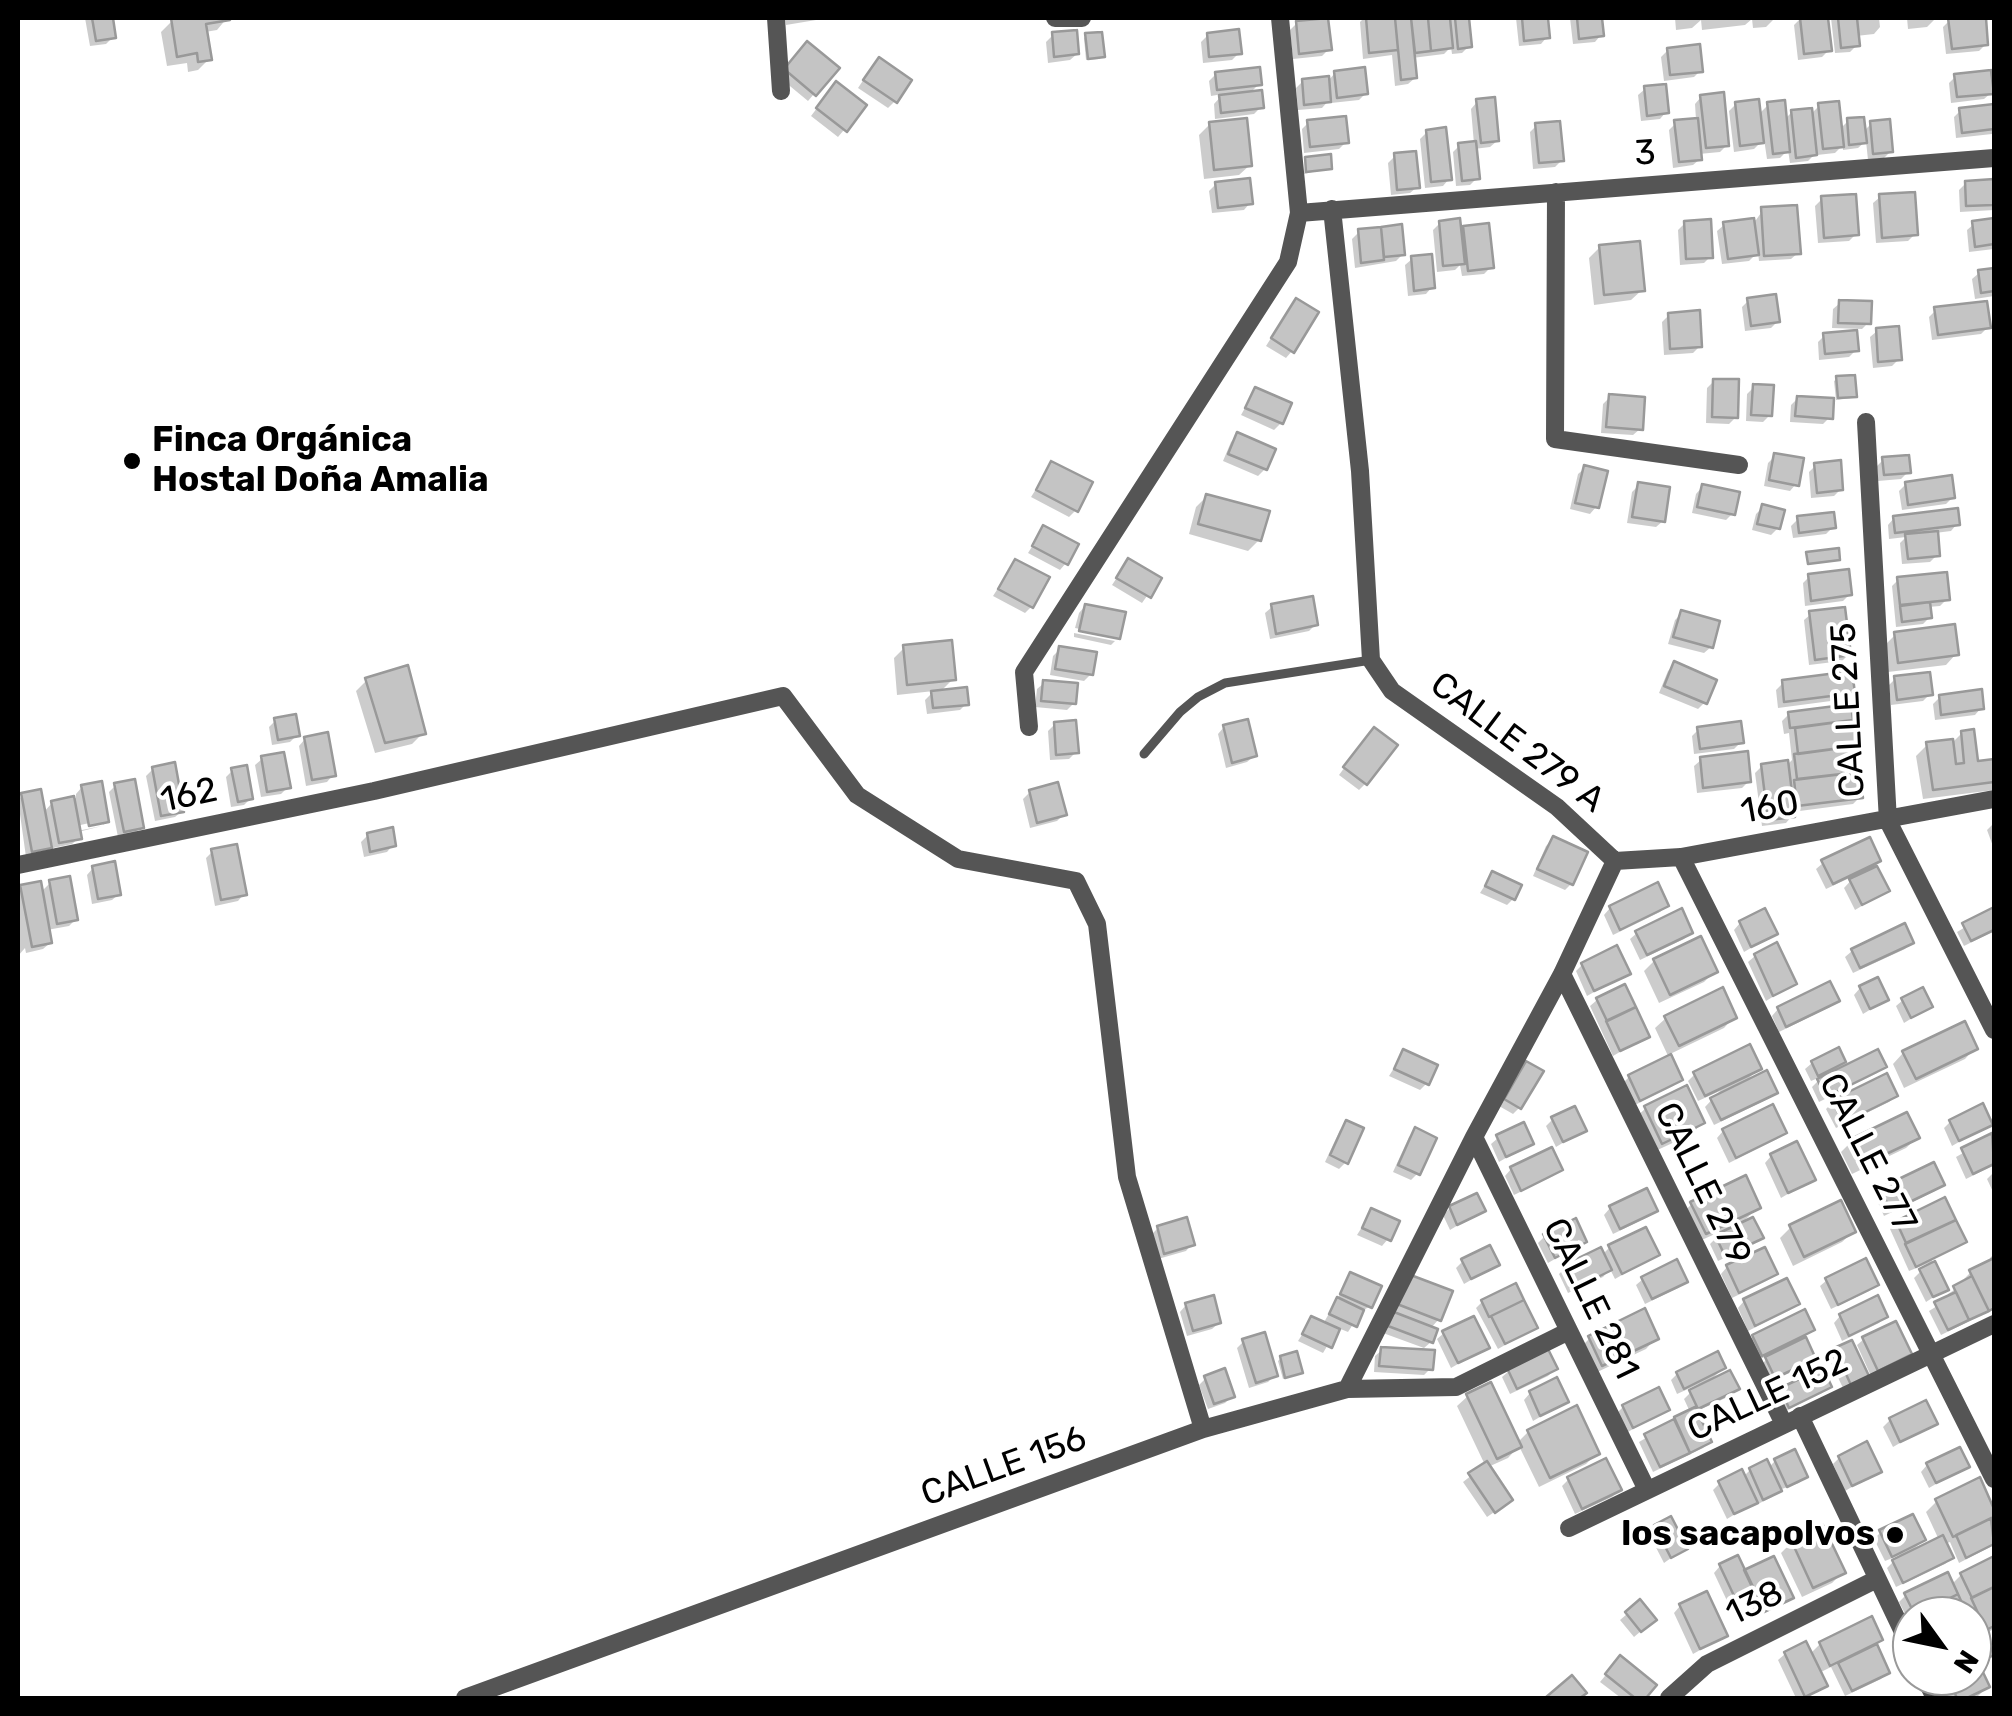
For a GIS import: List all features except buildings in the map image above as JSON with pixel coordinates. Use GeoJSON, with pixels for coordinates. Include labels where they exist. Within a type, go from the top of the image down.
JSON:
{"type":"FeatureCollection","features":[{"type":"Feature","properties":{"kind":"street"},"geometry":{"type":"LineString","coordinates":[[776,18],[781,91]]}},
{"type":"Feature","properties":{"kind":"street"},"geometry":{"type":"LineString","coordinates":[[1055,18],[1082,18]]}},
{"type":"Feature","properties":{"kind":"street"},"geometry":{"type":"LineString","coordinates":[[1029,727],[1024,672],[1288,262],[1299,213],[1280,18]]}},
{"type":"Feature","properties":{"kind":"street","name":"3"},"geometry":{"type":"LineString","coordinates":[[1299,213],[1994,158]]}},
{"type":"Feature","properties":{"kind":"street"},"geometry":{"type":"LineString","coordinates":[[1556,192],[1555,439],[1740,465]]}},
{"type":"Feature","properties":{"kind":"street"},"geometry":{"type":"LineString","coordinates":[[1332,209],[1360,471],[1371,660]]}},
{"type":"Feature","properties":{"kind":"street","name":"CALLE 275"},"geometry":{"type":"LineString","coordinates":[[1866,422],[1888,820],[1994,1030]]}},
{"type":"Feature","properties":{"kind":"street","name":"CALLE 279 A"},"geometry":{"type":"LineString","coordinates":[[1347,1389],[1474,1137],[1562,974],[1615,862],[1557,807],[1392,690],[1371,660]]}},
{"type":"Feature","properties":{"kind":"street","name":"162"},"geometry":{"type":"LineString","coordinates":[[18,866],[374,791],[782,696],[857,795],[958,860],[1076,880],[1097,924],[1127,1177],[1203,1429]]}},
{"type":"Feature","properties":{"kind":"street","name":"160"},"geometry":{"type":"LineString","coordinates":[[1615,862],[1681,857],[1994,798]]}},
{"type":"Feature","properties":{"kind":"street","name":"CALLE 277"},"geometry":{"type":"LineString","coordinates":[[1681,857],[1994,1478]]}},
{"type":"Feature","properties":{"kind":"street","name":"CALLE 279"},"geometry":{"type":"LineString","coordinates":[[1562,974],[1892,1610]]}},
{"type":"Feature","properties":{"kind":"street","name":"CALLE 281"},"geometry":{"type":"LineString","coordinates":[[1474,1137],[1647,1490]]}},
{"type":"Feature","properties":{"kind":"street","name":"CALLE 152"},"geometry":{"type":"LineString","coordinates":[[1569,1528],[1994,1324]]}},
{"type":"Feature","properties":{"kind":"street","name":"CALLE 156"},"geometry":{"type":"LineString","coordinates":[[466,1698],[1203,1429],[1347,1389],[1456,1387],[1569,1331]]}},
{"type":"Feature","properties":{"kind":"street","name":"138"},"geometry":{"type":"LineString","coordinates":[[1669,1698],[1708,1664],[1877,1579]]}},
{"type":"Feature","properties":{"kind":"lane"},"geometry":{"type":"LineString","coordinates":[[1144,754],[1180,712],[1225,683],[1371,660]]}},
{"type":"Feature","properties":{"kind":"place","name":"Finca Orgánica Hostal Doña Amalia"},"geometry":{"type":"Point","coordinates":[132,461]}},
{"type":"Feature","properties":{"kind":"place","name":"los sacapolvos"},"geometry":{"type":"Point","coordinates":[1895,1535]}}]}
